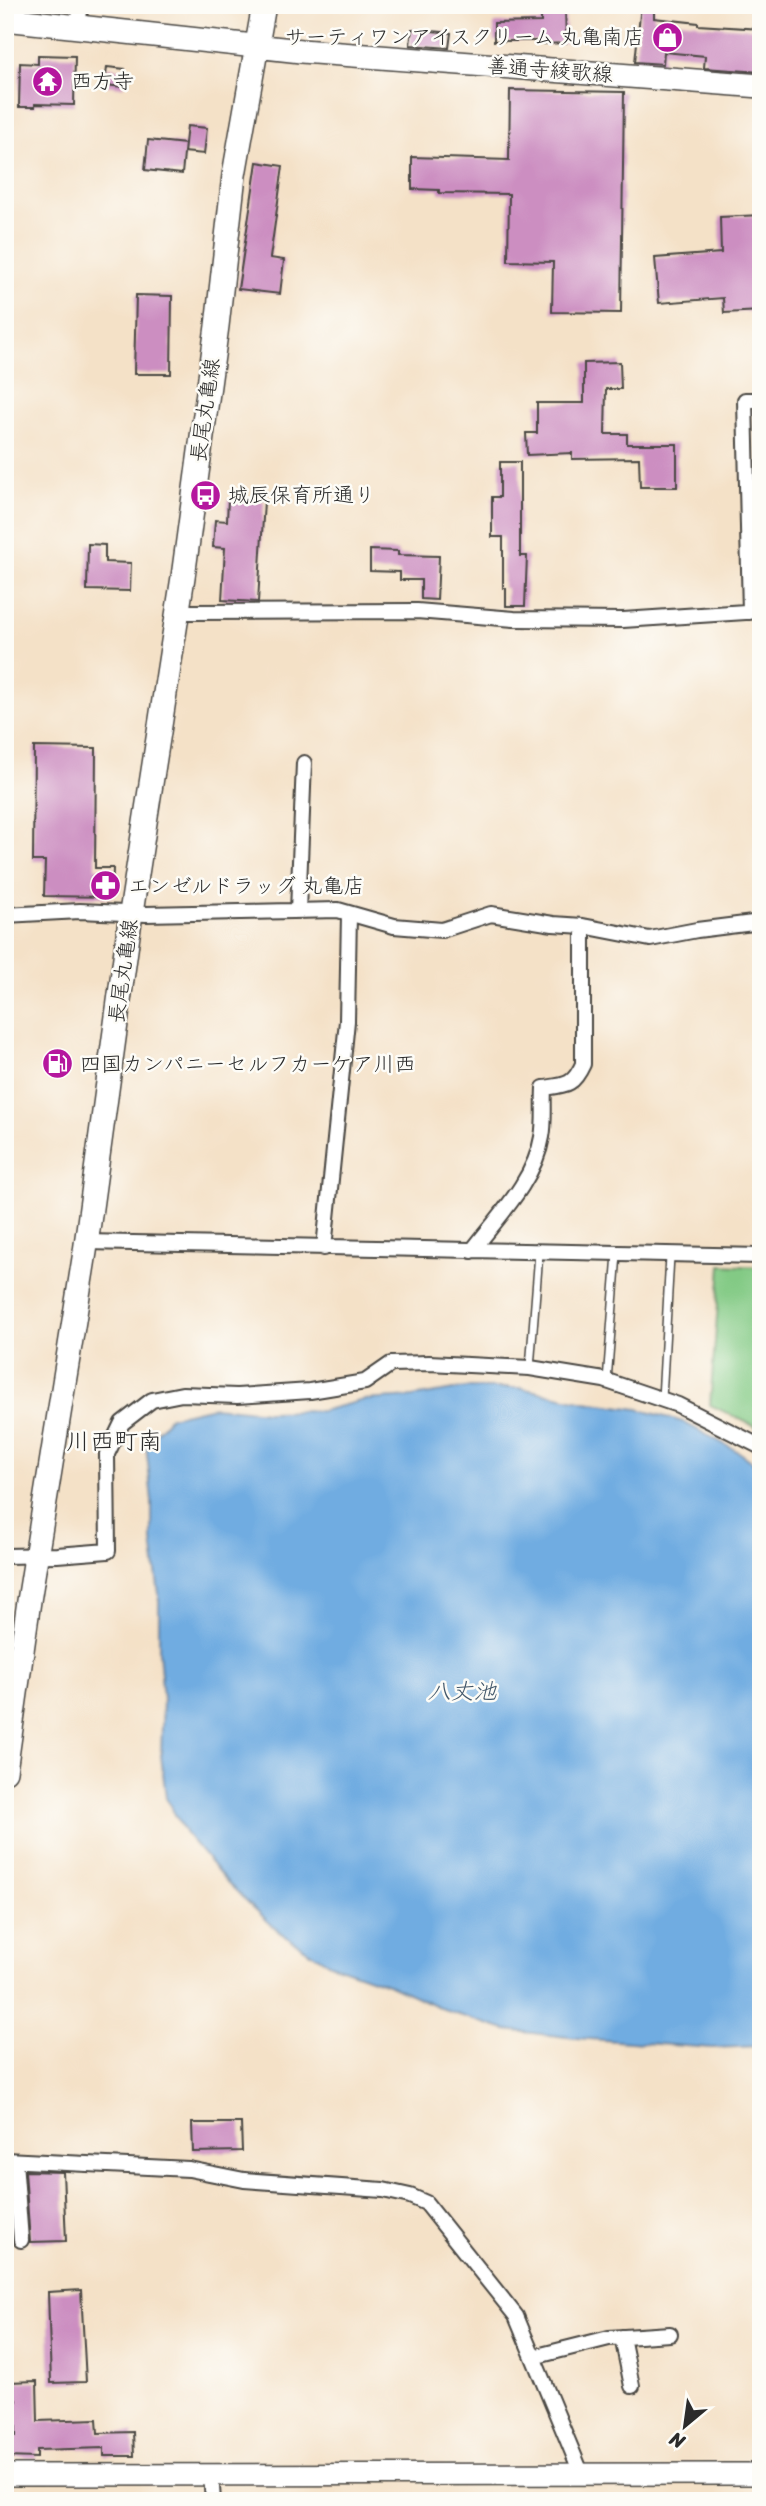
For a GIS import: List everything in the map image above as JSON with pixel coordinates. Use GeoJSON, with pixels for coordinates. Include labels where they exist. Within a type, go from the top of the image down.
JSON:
{"type":"FeatureCollection","features":[{"type":"Feature","properties":{"kind":"main road","name":"長尾丸亀線"},"geometry":{"type":"LineString","coordinates":[[5,1771],[86,1242],[131,913],[178,610],[234,175],[264,5]]}},
{"type":"Feature","properties":{"kind":"main road","name":"善通寺綾歌線"},"geometry":{"type":"LineString","coordinates":[[5,19],[80,16],[301,51],[761,86]]}},
{"type":"Feature","properties":{"kind":"street"},"geometry":{"type":"LineString","coordinates":[[178,610],[417,611],[514,619],[623,620],[755,611],[745,400],[761,400]]}},
{"type":"Feature","properties":{"kind":"street"},"geometry":{"type":"LineString","coordinates":[[298,911],[304,762]]}},
{"type":"Feature","properties":{"kind":"street"},"geometry":{"type":"LineString","coordinates":[[5,915],[80,911],[131,913],[338,910],[394,926],[442,930],[491,914],[583,926],[650,939],[761,922]]}},
{"type":"Feature","properties":{"kind":"street"},"geometry":{"type":"LineString","coordinates":[[324,1248],[347,1021],[349,914]]}},
{"type":"Feature","properties":{"kind":"street"},"geometry":{"type":"LineString","coordinates":[[472,1251],[519,1187],[538,1153],[543,1136],[544,1088],[566,1085],[576,1078],[583,1064],[583,926]]}},
{"type":"Feature","properties":{"kind":"street"},"geometry":{"type":"LineString","coordinates":[[86,1242],[761,1256]]}},
{"type":"Feature","properties":{"kind":"street"},"geometry":{"type":"LineString","coordinates":[[5,1556],[108,1551],[107,1454],[122,1423],[152,1399],[182,1394],[237,1396],[310,1391],[365,1382],[390,1364],[429,1363],[530,1368],[607,1382],[678,1405],[761,1447]]}},
{"type":"Feature","properties":{"kind":"street"},"geometry":{"type":"LineString","coordinates":[[21,2240],[10,2161],[188,2169],[244,2180],[383,2190],[410,2196],[426,2203],[437,2214],[516,2316],[582,2475]]}},
{"type":"Feature","properties":{"kind":"street"},"geometry":{"type":"LineString","coordinates":[[533,2357],[609,2338],[670,2334]]}},
{"type":"Feature","properties":{"kind":"street"},"geometry":{"type":"LineString","coordinates":[[622,2337],[632,2386]]}},
{"type":"Feature","properties":{"kind":"street"},"geometry":{"type":"LineString","coordinates":[[211,2473],[213,2501]]}},
{"type":"Feature","properties":{"kind":"street"},"geometry":{"type":"LineString","coordinates":[[5,2475],[761,2474]]}},
{"type":"Feature","properties":{"kind":"lane"},"geometry":{"type":"LineString","coordinates":[[530,1368],[540,1253]]}},
{"type":"Feature","properties":{"kind":"lane"},"geometry":{"type":"LineString","coordinates":[[607,1382],[618,1254]]}},
{"type":"Feature","properties":{"kind":"lane"},"geometry":{"type":"LineString","coordinates":[[662,1400],[670,1255]]}},
{"type":"Feature","properties":{"kind":"green space"},"geometry":{"type":"Polygon","coordinates":[[[721,1265],[761,1267],[761,1386],[758,1428],[710,1405],[721,1265]]]}},
{"type":"Feature","properties":{"kind":"water","name":"八丈池"},"geometry":{"type":"Polygon","coordinates":[[[465,1388],[521,1388],[585,1402],[638,1409],[683,1422],[739,1452],[761,1468],[761,2046],[712,2048],[506,2030],[450,2012],[390,1985],[330,1964],[279,1932],[228,1883],[186,1834],[166,1798],[161,1755],[163,1700],[159,1651],[159,1595],[152,1541],[152,1501],[146,1444],[170,1417],[213,1407],[267,1412],[321,1411],[364,1400],[413,1397],[465,1388]]]}},
{"type":"Feature","properties":{"kind":"building"},"geometry":{"type":"Polygon","coordinates":[[[541,5],[565,5],[566,43],[494,41],[494,23],[541,22],[541,5]]]}},
{"type":"Feature","properties":{"kind":"building"},"geometry":{"type":"Polygon","coordinates":[[[641,5],[654,5],[654,18],[698,25],[761,29],[761,72],[704,68],[705,56],[664,52],[663,64],[635,62],[641,5]]]}},
{"type":"Feature","properties":{"kind":"building"},"geometry":{"type":"Polygon","coordinates":[[[412,29],[451,33],[449,48],[410,45],[412,29]]]}},
{"type":"Feature","properties":{"kind":"building","name":"西方寺"},"geometry":{"type":"Polygon","coordinates":[[[38,55],[75,56],[74,105],[35,104],[35,107],[19,107],[20,63],[38,64],[38,55]]]}},
{"type":"Feature","properties":{"kind":"building"},"geometry":{"type":"Polygon","coordinates":[[[107,67],[125,69],[123,87],[105,85],[107,67]]]}},
{"type":"Feature","properties":{"kind":"building"},"geometry":{"type":"Polygon","coordinates":[[[510,90],[624,92],[621,313],[552,312],[553,262],[508,261],[509,194],[439,193],[439,190],[412,189],[412,157],[509,160],[510,90]]]}},
{"type":"Feature","properties":{"kind":"building"},"geometry":{"type":"Polygon","coordinates":[[[187,126],[207,128],[204,154],[184,152],[187,126]]]}},
{"type":"Feature","properties":{"kind":"building"},"geometry":{"type":"Polygon","coordinates":[[[148,140],[185,144],[182,174],[145,170],[148,140]]]}},
{"type":"Feature","properties":{"kind":"building"},"geometry":{"type":"Polygon","coordinates":[[[257,162],[283,166],[270,258],[284,260],[280,294],[238,289],[257,162]]]}},
{"type":"Feature","properties":{"kind":"building"},"geometry":{"type":"Polygon","coordinates":[[[761,215],[761,311],[724,313],[723,298],[659,303],[655,258],[721,253],[720,217],[761,215]]]}},
{"type":"Feature","properties":{"kind":"building"},"geometry":{"type":"Polygon","coordinates":[[[136,295],[172,296],[171,374],[134,374],[136,295]]]}},
{"type":"Feature","properties":{"kind":"building"},"geometry":{"type":"Polygon","coordinates":[[[620,362],[621,389],[606,389],[605,434],[627,434],[627,444],[677,444],[677,487],[640,487],[639,458],[572,459],[572,453],[527,455],[526,433],[537,433],[537,403],[584,403],[584,363],[620,362]]]}},
{"type":"Feature","properties":{"kind":"building"},"geometry":{"type":"Polygon","coordinates":[[[500,462],[520,462],[520,556],[527,556],[525,606],[506,606],[506,588],[503,588],[503,537],[492,537],[492,497],[500,497],[500,462]]]}},
{"type":"Feature","properties":{"kind":"building"},"geometry":{"type":"Polygon","coordinates":[[[228,499],[264,501],[258,602],[222,600],[225,548],[213,547],[215,520],[227,521],[228,499]]]}},
{"type":"Feature","properties":{"kind":"building"},"geometry":{"type":"Polygon","coordinates":[[[88,544],[105,545],[105,562],[131,563],[130,591],[87,590],[88,544]]]}},
{"type":"Feature","properties":{"kind":"building"},"geometry":{"type":"Polygon","coordinates":[[[370,550],[398,551],[398,555],[439,556],[437,600],[421,599],[421,580],[400,580],[400,572],[370,571],[370,550]]]}},
{"type":"Feature","properties":{"kind":"building"},"geometry":{"type":"Polygon","coordinates":[[[34,747],[96,748],[95,868],[113,868],[112,897],[44,896],[45,861],[33,861],[34,747]]]}},
{"type":"Feature","properties":{"kind":"building"},"geometry":{"type":"Polygon","coordinates":[[[192,2123],[241,2123],[242,2151],[193,2152],[192,2123]]]}},
{"type":"Feature","properties":{"kind":"building"},"geometry":{"type":"Polygon","coordinates":[[[6,2170],[12,2242],[5,2242],[6,2170]]]}},
{"type":"Feature","properties":{"kind":"building"},"geometry":{"type":"Polygon","coordinates":[[[25,2171],[63,2172],[66,2241],[30,2242],[25,2171]]]}},
{"type":"Feature","properties":{"kind":"building"},"geometry":{"type":"Polygon","coordinates":[[[81,2290],[86,2382],[51,2383],[48,2292],[81,2290]]]}},
{"type":"Feature","properties":{"kind":"building"},"geometry":{"type":"Polygon","coordinates":[[[37,2381],[38,2421],[97,2419],[98,2433],[133,2432],[134,2456],[104,2456],[104,2448],[37,2450],[37,2458],[5,2457],[5,2435],[16,2436],[16,2400],[8,2400],[8,2382],[37,2381]]]}},
{"type":"Feature","properties":{"kind":"place","name":"サーティワンアイスクリーム 丸亀南店"},"geometry":{"type":"Point","coordinates":[667,37]}},
{"type":"Feature","properties":{"kind":"place","name":"西方寺"},"geometry":{"type":"Point","coordinates":[48,81]}},
{"type":"Feature","properties":{"kind":"place","name":"城辰保育所通り"},"geometry":{"type":"Point","coordinates":[205,495]}},
{"type":"Feature","properties":{"kind":"place","name":"エンゼルドラッグ 丸亀店"},"geometry":{"type":"Point","coordinates":[105,886]}},
{"type":"Feature","properties":{"kind":"place","name":"四国カンパニーセルフカーケア川西"},"geometry":{"type":"Point","coordinates":[57,1064]}},
{"type":"Feature","properties":{"kind":"district","name":"川西町南"},"geometry":{"type":"Point","coordinates":[114,1441]}}]}
